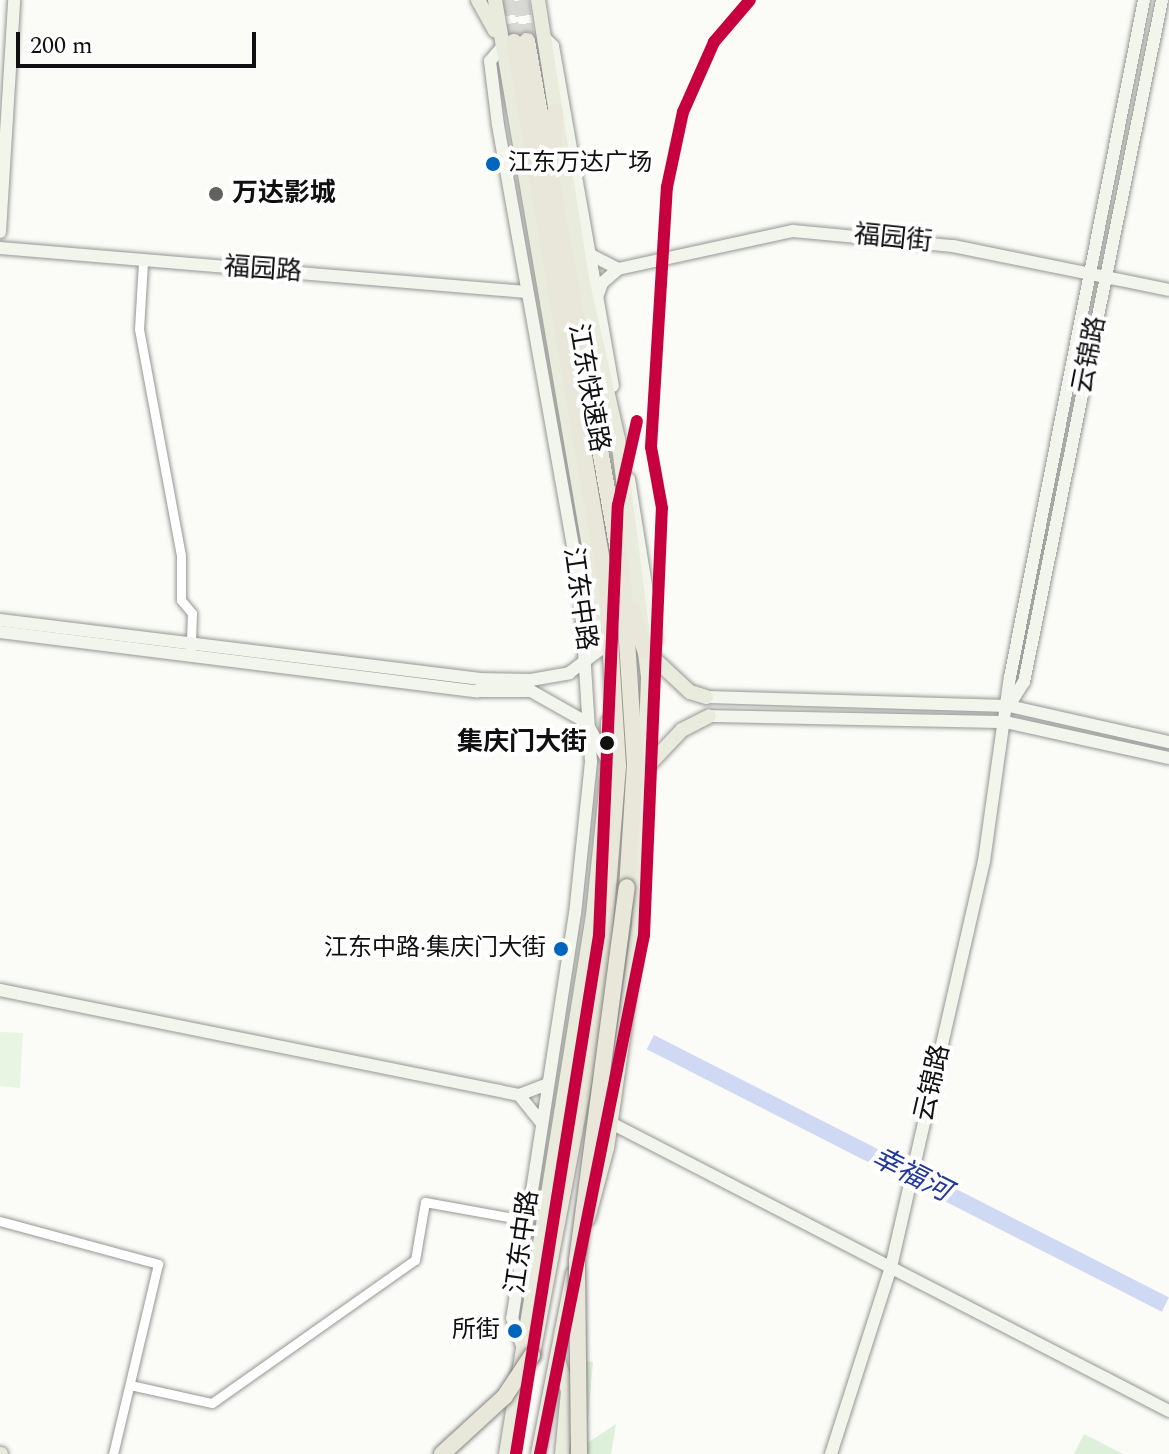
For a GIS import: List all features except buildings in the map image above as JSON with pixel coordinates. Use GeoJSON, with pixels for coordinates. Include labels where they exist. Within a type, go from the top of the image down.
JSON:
{"type":"FeatureCollection","features":[{"type":"Feature","properties":{"kind":"highway","name":"江东快速路"},"geometry":{"type":"LineString","coordinates":[[522,42],[605,580],[618,766],[611,881],[598,1008],[528,1351]]}},
{"type":"Feature","properties":{"kind":"highway"},"geometry":{"type":"LineString","coordinates":[[545,186],[555,112]]}},
{"type":"Feature","properties":{"kind":"highway"},"geometry":{"type":"LineString","coordinates":[[515,122],[545,186]]}},
{"type":"Feature","properties":{"kind":"highway","name":"江东快速路"},"geometry":{"type":"LineString","coordinates":[[545,186],[623,579],[635,764],[627,887],[577,1260],[579,1454]]}},
{"type":"Feature","properties":{"kind":"highway"},"geometry":{"type":"LineString","coordinates":[[623,579],[650,646]]}},
{"type":"Feature","properties":{"kind":"highway"},"geometry":{"type":"LineString","coordinates":[[605,580],[605,646]]}},
{"type":"Feature","properties":{"kind":"highway"},"geometry":{"type":"LineString","coordinates":[[442,1454],[505,1396],[528,1351]]}},
{"type":"Feature","properties":{"kind":"main road"},"geometry":{"type":"LineString","coordinates":[[478,0],[522,42],[548,0]]}},
{"type":"Feature","properties":{"kind":"main road","name":"江东中路"},"geometry":{"type":"LineString","coordinates":[[506,1451],[528,1351],[593,915],[609,763],[605,646],[515,122],[522,42],[538,0]]}},
{"type":"Feature","properties":{"kind":"main road","name":"江东中路"},"geometry":{"type":"LineString","coordinates":[[495,1],[522,42],[555,112],[582,279],[618,439],[650,646],[639,924],[611,1123],[556,1355],[538,1454]]}},
{"type":"Feature","properties":{"kind":"main road"},"geometry":{"type":"LineString","coordinates":[[650,646],[690,692],[706,697]]}},
{"type":"Feature","properties":{"kind":"main road"},"geometry":{"type":"LineString","coordinates":[[646,768],[682,730],[709,716]]}},
{"type":"Feature","properties":{"kind":"main road"},"geometry":{"type":"LineString","coordinates":[[556,1355],[568,1391],[562,1454]]}},
{"type":"Feature","properties":{"kind":"street"},"geometry":{"type":"LineString","coordinates":[[0,232],[14,0]]}},
{"type":"Feature","properties":{"kind":"street","name":"云锦路"},"geometry":{"type":"LineString","coordinates":[[1099,274],[1144,0]]}},
{"type":"Feature","properties":{"kind":"street","name":"云锦路"},"geometry":{"type":"LineString","coordinates":[[831,1454],[891,1267],[984,861],[1009,706],[1010,677],[1162,0]]}},
{"type":"Feature","properties":{"kind":"street","name":"江东中路"},"geometry":{"type":"LineString","coordinates":[[528,1351],[512,1318],[575,913],[590,732],[588,659],[490,61],[522,42],[553,46],[597,298],[650,646]]}},
{"type":"Feature","properties":{"kind":"street","name":"福园街"},"geometry":{"type":"LineString","coordinates":[[618,269],[793,231],[953,246],[1169,290]]}},
{"type":"Feature","properties":{"kind":"street","name":"福园路"},"geometry":{"type":"LineString","coordinates":[[0,248],[526,292]]}},
{"type":"Feature","properties":{"kind":"street"},"geometry":{"type":"LineString","coordinates":[[589,254],[618,269],[602,283],[597,298]]}},
{"type":"Feature","properties":{"kind":"street"},"geometry":{"type":"LineString","coordinates":[[143,262],[139,329],[181,555],[181,600],[192,613],[191,656]]}},
{"type":"Feature","properties":{"kind":"street"},"geometry":{"type":"LineString","coordinates":[[0,620],[191,641],[531,686],[586,722],[609,763]]}},
{"type":"Feature","properties":{"kind":"street"},"geometry":{"type":"LineString","coordinates":[[0,632],[477,691],[531,686],[569,673],[605,646]]}},
{"type":"Feature","properties":{"kind":"street"},"geometry":{"type":"LineString","coordinates":[[706,697],[1009,706],[1169,742]]}},
{"type":"Feature","properties":{"kind":"street"},"geometry":{"type":"LineString","coordinates":[[709,716],[1005,722],[1169,758]]}},
{"type":"Feature","properties":{"kind":"street"},"geometry":{"type":"LineString","coordinates":[[0,990],[519,1095],[547,1084]]}},
{"type":"Feature","properties":{"kind":"street"},"geometry":{"type":"LineString","coordinates":[[519,1095],[541,1122]]}},
{"type":"Feature","properties":{"kind":"street"},"geometry":{"type":"LineString","coordinates":[[611,1123],[1169,1411]]}},
{"type":"Feature","properties":{"kind":"street"},"geometry":{"type":"LineString","coordinates":[[130,1385],[212,1403],[415,1260],[425,1202],[525,1220]]}},
{"type":"Feature","properties":{"kind":"street"},"geometry":{"type":"LineString","coordinates":[[0,1221],[158,1264],[113,1454]]}},
{"type":"Feature","properties":{"kind":"green space"},"geometry":{"type":"Polygon","coordinates":[[[0,1032],[23,1033],[20,1088],[0,1086],[0,1032]]]}},
{"type":"Feature","properties":{"kind":"green space"},"geometry":{"type":"Polygon","coordinates":[[[585,1361],[593,1362],[587,1429],[585,1361]]]}},
{"type":"Feature","properties":{"kind":"green space"},"geometry":{"type":"Polygon","coordinates":[[[616,1424],[611,1454],[579,1454],[578,1449],[616,1424]]]}},
{"type":"Feature","properties":{"kind":"green space"},"geometry":{"type":"Polygon","coordinates":[[[1084,1434],[1123,1454],[1074,1454],[1084,1434]]]}},
{"type":"Feature","properties":{"kind":"water","name":"幸福河"},"geometry":{"type":"Polygon","coordinates":[[[654,1035],[1169,1297],[1162,1312],[647,1049],[654,1035]]]}},
{"type":"Feature","properties":{"kind":"tunnel"},"geometry":{"type":"LineString","coordinates":[[506,0],[514,42]]}},
{"type":"Feature","properties":{"kind":"tunnel"},"geometry":{"type":"LineString","coordinates":[[521,0],[527,41]]}},
{"type":"Feature","properties":{"kind":"transit line"},"geometry":{"type":"LineString","coordinates":[[540,1454],[644,935],[662,508],[651,447],[667,187],[683,112],[714,42],[750,0]]}},
{"type":"Feature","properties":{"kind":"transit line"},"geometry":{"type":"LineString","coordinates":[[516,1454],[599,935],[618,505],[637,421]]}},
{"type":"Feature","properties":{"kind":"place","name":"江东万达广场"},"geometry":{"type":"Point","coordinates":[493,164]}},
{"type":"Feature","properties":{"kind":"place","name":"万达影城"},"geometry":{"type":"Point","coordinates":[216,194]}},
{"type":"Feature","properties":{"kind":"place","name":"集庆门大街"},"geometry":{"type":"Point","coordinates":[607,743]}},
{"type":"Feature","properties":{"kind":"place","name":"江东中路·集庆门大街"},"geometry":{"type":"Point","coordinates":[561,949]}},
{"type":"Feature","properties":{"kind":"place","name":"所街"},"geometry":{"type":"Point","coordinates":[515,1331]}}]}
